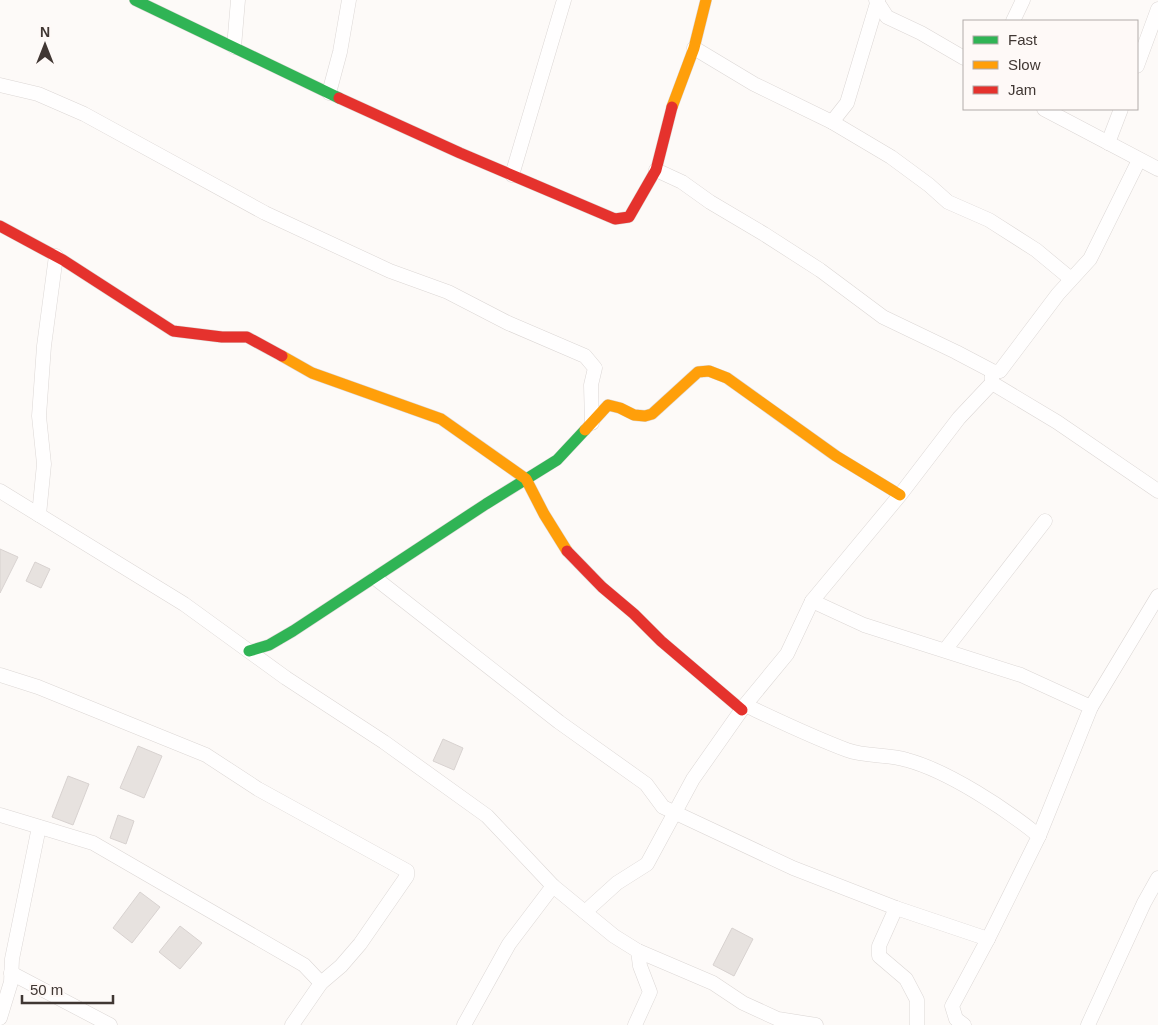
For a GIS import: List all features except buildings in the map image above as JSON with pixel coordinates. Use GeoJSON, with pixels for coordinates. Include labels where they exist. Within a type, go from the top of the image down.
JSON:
{"type":"FeatureCollection","features":[{"type":"Feature","properties":{"kind":"street"},"geometry":{"type":"LineString","coordinates":[[135,0],[329,93],[615,219],[629,217],[656,170],[670,112],[694,48],[706,0]]}},
{"type":"Feature","properties":{"kind":"street"},"geometry":{"type":"LineString","coordinates":[[234,47],[238,0]]}},
{"type":"Feature","properties":{"kind":"street"},"geometry":{"type":"LineString","coordinates":[[329,93],[340,52],[348,0]]}},
{"type":"Feature","properties":{"kind":"street"},"geometry":{"type":"LineString","coordinates":[[512,175],[564,0]]}},
{"type":"Feature","properties":{"kind":"street"},"geometry":{"type":"LineString","coordinates":[[1013,20],[1023,0]]}},
{"type":"Feature","properties":{"kind":"street"},"geometry":{"type":"LineString","coordinates":[[832,122],[847,102],[877,1]]}},
{"type":"Feature","properties":{"kind":"street"},"geometry":{"type":"LineString","coordinates":[[877,1],[887,17],[921,33],[963,57]]}},
{"type":"Feature","properties":{"kind":"street"},"geometry":{"type":"LineString","coordinates":[[1138,63],[1158,9]]}},
{"type":"Feature","properties":{"kind":"street"},"geometry":{"type":"LineString","coordinates":[[694,48],[754,84],[832,122],[891,157],[929,185],[948,202],[989,220],[1036,250],[1071,280]]}},
{"type":"Feature","properties":{"kind":"street"},"geometry":{"type":"LineString","coordinates":[[0,85],[38,94],[84,114],[265,212],[390,270],[448,292],[508,323],[585,356],[595,368],[591,385],[592,423]]}},
{"type":"Feature","properties":{"kind":"street"},"geometry":{"type":"LineString","coordinates":[[1046,110],[1158,169]]}},
{"type":"Feature","properties":{"kind":"street"},"geometry":{"type":"LineString","coordinates":[[1108,143],[1121,110]]}},
{"type":"Feature","properties":{"kind":"street"},"geometry":{"type":"LineString","coordinates":[[585,912],[617,883],[647,864],[693,779],[744,708],[787,654],[812,601],[900,495],[992,377],[1000,372],[1058,294],[1090,259],[1139,160]]}},
{"type":"Feature","properties":{"kind":"street"},"geometry":{"type":"LineString","coordinates":[[656,170],[682,182],[710,202],[820,270],[883,317],[956,352],[1158,491]]}},
{"type":"Feature","properties":{"kind":"street"},"geometry":{"type":"LineString","coordinates":[[0,226],[56,256],[173,331],[222,337],[247,337],[312,373],[441,419],[526,479],[562,544],[578,564],[661,641],[744,708],[849,751],[906,759],[926,766],[966,787],[1018,819],[1039,836]]}},
{"type":"Feature","properties":{"kind":"street"},"geometry":{"type":"LineString","coordinates":[[39,515],[44,464],[39,416],[44,346],[56,256]]}},
{"type":"Feature","properties":{"kind":"street"},"geometry":{"type":"LineString","coordinates":[[249,651],[268,645],[293,631],[557,460],[608,405],[621,408],[644,418],[652,414],[698,372],[707,370],[727,378],[836,456],[900,495]]}},
{"type":"Feature","properties":{"kind":"street"},"geometry":{"type":"LineString","coordinates":[[0,491],[184,604],[286,678],[384,742],[487,816],[553,886],[614,936],[638,951],[713,983],[743,1003],[778,1019],[816,1025]]}},
{"type":"Feature","properties":{"kind":"street"},"geometry":{"type":"LineString","coordinates":[[944,650],[1045,521]]}},
{"type":"Feature","properties":{"kind":"street"},"geometry":{"type":"LineString","coordinates":[[375,578],[559,722],[646,784],[663,807],[793,868],[896,908],[988,939]]}},
{"type":"Feature","properties":{"kind":"street"},"geometry":{"type":"LineString","coordinates":[[964,1025],[956,1019],[952,1006],[988,939],[1039,836],[1091,707],[1158,596]]}},
{"type":"Feature","properties":{"kind":"street"},"geometry":{"type":"LineString","coordinates":[[812,601],[864,625],[1021,675],[1091,707]]}},
{"type":"Feature","properties":{"kind":"street"},"geometry":{"type":"LineString","coordinates":[[0,676],[38,687],[206,755],[258,788],[407,871],[408,876],[360,944],[341,966],[320,983],[292,1025]]}},
{"type":"Feature","properties":{"kind":"street"},"geometry":{"type":"LineString","coordinates":[[0,814],[93,843],[304,965],[320,983]]}},
{"type":"Feature","properties":{"kind":"street"},"geometry":{"type":"LineString","coordinates":[[0,1018],[11,982],[12,959],[39,827]]}},
{"type":"Feature","properties":{"kind":"street"},"geometry":{"type":"LineString","coordinates":[[1088,1025],[1144,903],[1158,878]]}},
{"type":"Feature","properties":{"kind":"street"},"geometry":{"type":"LineString","coordinates":[[464,1025],[509,944],[553,886]]}},
{"type":"Feature","properties":{"kind":"street"},"geometry":{"type":"LineString","coordinates":[[896,908],[879,946],[879,956],[906,979],[917,1000],[917,1025]]}},
{"type":"Feature","properties":{"kind":"street"},"geometry":{"type":"LineString","coordinates":[[636,1025],[650,992],[640,966],[638,951]]}},
{"type":"Feature","properties":{"kind":"street"},"geometry":{"type":"LineString","coordinates":[[11,973],[110,1025]]}},
{"type":"Feature","properties":{"kind":"traffic: fast"},"geometry":{"type":"LineString","coordinates":[[135,0],[339,98]]}},
{"type":"Feature","properties":{"kind":"traffic: fast"},"geometry":{"type":"LineString","coordinates":[[249,651],[269,645],[293,631],[486,504],[557,460],[585,430]]}},
{"type":"Feature","properties":{"kind":"traffic: slow"},"geometry":{"type":"LineString","coordinates":[[672,107],[694,48],[706,0]]}},
{"type":"Feature","properties":{"kind":"traffic: slow"},"geometry":{"type":"LineString","coordinates":[[282,356],[312,373],[441,419],[526,479],[544,514],[567,551]]}},
{"type":"Feature","properties":{"kind":"traffic: slow"},"geometry":{"type":"LineString","coordinates":[[585,430],[608,405],[620,408],[634,415],[645,416],[652,414],[698,372],[709,371],[727,378],[836,456],[900,495]]}},
{"type":"Feature","properties":{"kind":"traffic: jam"},"geometry":{"type":"LineString","coordinates":[[339,98],[460,153],[615,219],[629,217],[656,170],[672,107]]}},
{"type":"Feature","properties":{"kind":"traffic: jam"},"geometry":{"type":"LineString","coordinates":[[0,226],[63,260],[173,331],[222,337],[247,337],[282,356]]}},
{"type":"Feature","properties":{"kind":"traffic: jam"},"geometry":{"type":"LineString","coordinates":[[567,551],[602,587],[634,614],[661,641],[742,710]]}}]}
